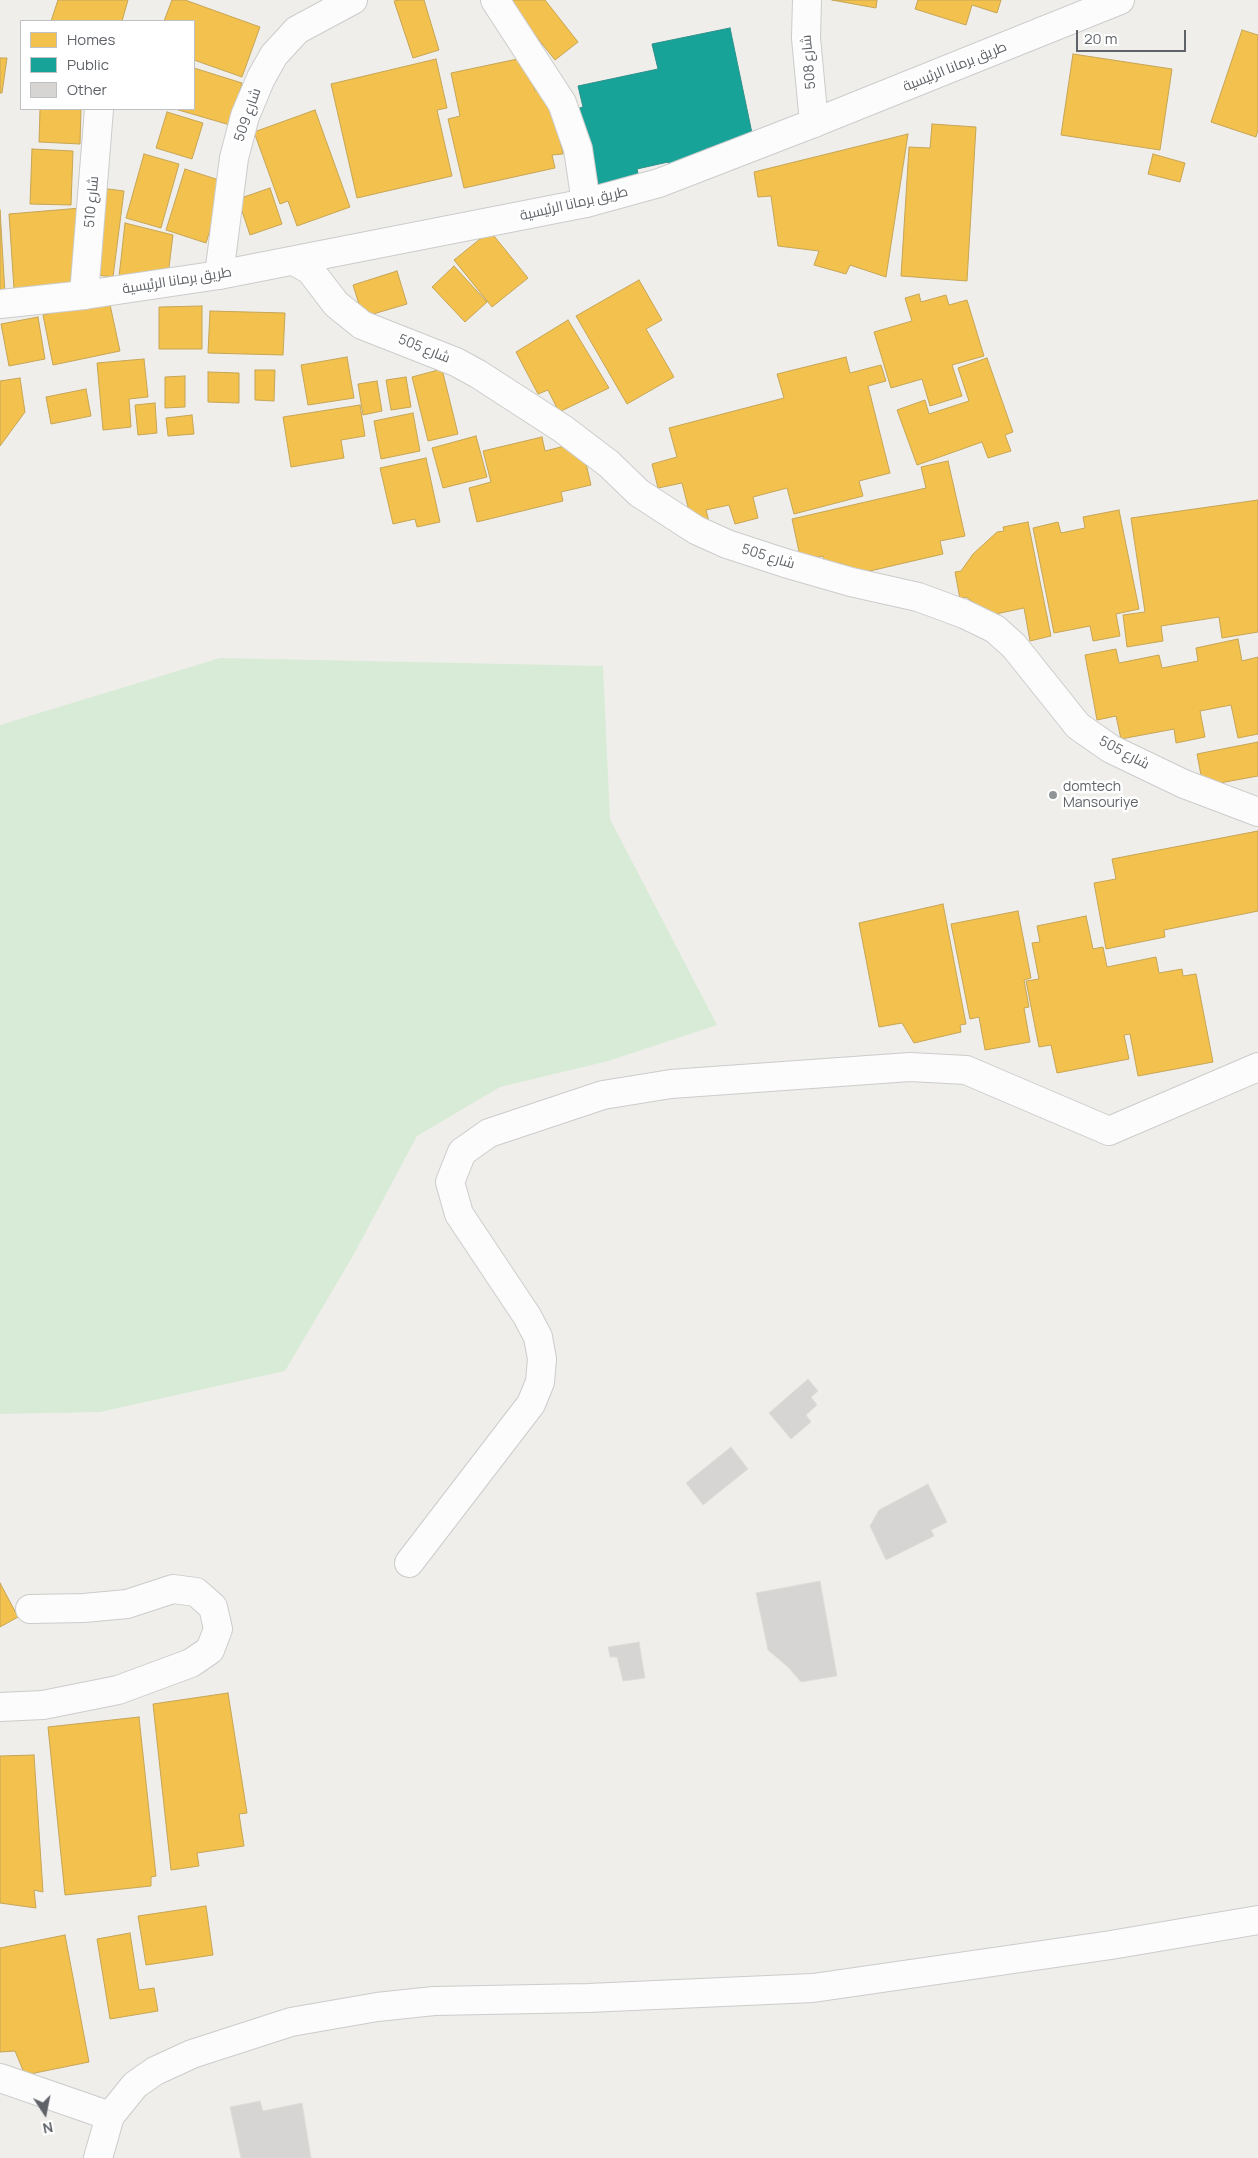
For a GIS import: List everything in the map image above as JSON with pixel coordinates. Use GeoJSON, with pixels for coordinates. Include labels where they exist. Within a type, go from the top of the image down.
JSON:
{"type":"FeatureCollection","features":[{"type":"Feature","properties":{"kind":"street","name":"شارع 509"},"geometry":{"type":"LineString","coordinates":[[219,275],[234,158],[245,116],[261,78],[274,55],[297,30],[353,0]]}},
{"type":"Feature","properties":{"kind":"street"},"geometry":{"type":"LineString","coordinates":[[495,0],[562,103],[578,149],[586,203]]}},
{"type":"Feature","properties":{"kind":"street","name":"شارع 508"},"geometry":{"type":"LineString","coordinates":[[807,0],[806,38],[814,123]]}},
{"type":"Feature","properties":{"kind":"street","name":"طريق برمانا الرئيسية"},"geometry":{"type":"LineString","coordinates":[[0,304],[84,295],[219,275],[586,203],[659,183],[1120,0]]}},
{"type":"Feature","properties":{"kind":"street","name":"شارع 510"},"geometry":{"type":"LineString","coordinates":[[84,295],[99,110]]}},
{"type":"Feature","properties":{"kind":"street","name":"شارع 505"},"geometry":{"type":"LineString","coordinates":[[294,261],[310,270],[347,315],[362,325],[456,362],[495,384],[563,429],[609,464],[639,493],[696,530],[727,544],[851,582],[918,597],[964,614],[995,629],[1014,646],[1055,699],[1084,730],[1111,748],[1184,784],[1258,812]]}},
{"type":"Feature","properties":{"kind":"street"},"geometry":{"type":"LineString","coordinates":[[409,1563],[532,1404],[540,1382],[542,1360],[538,1337],[527,1316],[458,1214],[450,1182],[462,1152],[489,1133],[603,1095],[671,1084],[910,1067],[966,1070],[1109,1131],[1258,1067]]}},
{"type":"Feature","properties":{"kind":"street"},"geometry":{"type":"LineString","coordinates":[[0,1707],[43,1705],[118,1690],[191,1663],[210,1650],[218,1629],[213,1607],[196,1592],[173,1589],[127,1604],[30,1610]]}},
{"type":"Feature","properties":{"kind":"street"},"geometry":{"type":"LineString","coordinates":[[98,2158],[110,2116],[135,2085],[173,2062],[292,2022],[349,2012],[434,2001],[588,1998],[813,1988],[1111,1946],[1258,1920]]}},
{"type":"Feature","properties":{"kind":"street"},"geometry":{"type":"LineString","coordinates":[[0,2078],[110,2116]]}},
{"type":"Feature","properties":{"kind":"green space"},"geometry":{"type":"Polygon","coordinates":[[[220,658],[603,666],[610,819],[717,1025],[608,1061],[500,1087],[417,1136],[354,1254],[285,1371],[100,1412],[0,1414],[0,725],[220,658]]]}},
{"type":"Feature","properties":{"kind":"building: Homes"},"geometry":{"type":"Polygon","coordinates":[[[58,0],[128,0],[122,20],[51,20],[58,0]]]}},
{"type":"Feature","properties":{"kind":"building: Homes"},"geometry":{"type":"Polygon","coordinates":[[[172,0],[185,0],[260,27],[242,77],[195,60],[195,20],[164,20],[172,0]]]}},
{"type":"Feature","properties":{"kind":"building: Homes"},"geometry":{"type":"Polygon","coordinates":[[[424,0],[439,50],[413,58],[394,1],[424,0]]]}},
{"type":"Feature","properties":{"kind":"building: Homes"},"geometry":{"type":"Polygon","coordinates":[[[507,0],[545,0],[578,42],[555,60],[507,0]]]}},
{"type":"Feature","properties":{"kind":"building: Homes"},"geometry":{"type":"Polygon","coordinates":[[[832,0],[877,0],[876,8],[832,0]]]}},
{"type":"Feature","properties":{"kind":"building: Homes"},"geometry":{"type":"Polygon","coordinates":[[[918,0],[1001,0],[997,13],[972,5],[966,25],[915,9],[918,0]]]}},
{"type":"Feature","properties":{"kind":"building: Homes"},"geometry":{"type":"Polygon","coordinates":[[[1242,30],[1258,35],[1258,130],[1256,137],[1211,122],[1242,30]]]}},
{"type":"Feature","properties":{"kind":"building: Homes"},"geometry":{"type":"Polygon","coordinates":[[[1073,54],[1172,69],[1160,150],[1061,135],[1073,54]]]}},
{"type":"Feature","properties":{"kind":"building: Homes"},"geometry":{"type":"Polygon","coordinates":[[[527,57],[535,91],[548,88],[563,154],[552,155],[555,168],[464,188],[448,119],[460,116],[451,73],[527,57]]]}},
{"type":"Feature","properties":{"kind":"building: Homes"},"geometry":{"type":"Polygon","coordinates":[[[0,58],[7,58],[2,93],[0,93],[0,58]]]}},
{"type":"Feature","properties":{"kind":"building: Homes"},"geometry":{"type":"Polygon","coordinates":[[[436,59],[447,108],[437,110],[452,176],[357,198],[331,84],[436,59]]]}},
{"type":"Feature","properties":{"kind":"building: Homes"},"geometry":{"type":"Polygon","coordinates":[[[195,68],[242,83],[230,125],[178,110],[195,110],[195,68]]]}},
{"type":"Feature","properties":{"kind":"building: Homes"},"geometry":{"type":"Polygon","coordinates":[[[40,110],[81,110],[80,144],[39,142],[40,110]]]}},
{"type":"Feature","properties":{"kind":"building: Homes"},"geometry":{"type":"Polygon","coordinates":[[[315,110],[350,207],[297,226],[288,201],[280,204],[254,132],[315,110]]]}},
{"type":"Feature","properties":{"kind":"building: Homes"},"geometry":{"type":"Polygon","coordinates":[[[167,112],[203,123],[192,159],[156,148],[167,112]]]}},
{"type":"Feature","properties":{"kind":"building: Homes"},"geometry":{"type":"Polygon","coordinates":[[[932,124],[976,127],[967,281],[901,276],[909,147],[930,148],[932,124]]]}},
{"type":"Feature","properties":{"kind":"building: Homes"},"geometry":{"type":"Polygon","coordinates":[[[908,134],[886,277],[850,265],[846,274],[814,265],[819,251],[778,246],[771,196],[758,197],[754,172],[908,134]]]}},
{"type":"Feature","properties":{"kind":"building: Homes"},"geometry":{"type":"Polygon","coordinates":[[[32,149],[73,151],[71,205],[30,204],[32,149]]]}},
{"type":"Feature","properties":{"kind":"building: Homes"},"geometry":{"type":"Polygon","coordinates":[[[144,154],[179,164],[161,228],[126,218],[144,154]]]}},
{"type":"Feature","properties":{"kind":"building: Homes"},"geometry":{"type":"Polygon","coordinates":[[[1153,154],[1185,163],[1180,182],[1148,174],[1153,154]]]}},
{"type":"Feature","properties":{"kind":"building: Homes"},"geometry":{"type":"Polygon","coordinates":[[[185,169],[225,182],[206,243],[166,230],[185,169]]]}},
{"type":"Feature","properties":{"kind":"building: Homes"},"geometry":{"type":"Polygon","coordinates":[[[100,188],[124,191],[113,277],[89,274],[100,188]]]}},
{"type":"Feature","properties":{"kind":"building: Homes"},"geometry":{"type":"Polygon","coordinates":[[[270,188],[282,224],[250,235],[238,199],[270,188]]]}},
{"type":"Feature","properties":{"kind":"building: Homes"},"geometry":{"type":"Polygon","coordinates":[[[81,208],[76,285],[14,289],[9,214],[81,208]]]}},
{"type":"Feature","properties":{"kind":"building: Homes"},"geometry":{"type":"Polygon","coordinates":[[[0,210],[5,294],[0,294],[0,210]]]}},
{"type":"Feature","properties":{"kind":"building: Homes"},"geometry":{"type":"Polygon","coordinates":[[[125,223],[173,235],[168,275],[119,277],[125,223]]]}},
{"type":"Feature","properties":{"kind":"building: Homes"},"geometry":{"type":"Polygon","coordinates":[[[490,231],[528,278],[492,307],[454,260],[490,231]]]}},
{"type":"Feature","properties":{"kind":"building: Homes"},"geometry":{"type":"Polygon","coordinates":[[[454,266],[487,302],[465,322],[432,287],[454,266]]]}},
{"type":"Feature","properties":{"kind":"building: Homes"},"geometry":{"type":"Polygon","coordinates":[[[397,271],[407,304],[363,317],[353,285],[397,271]]]}},
{"type":"Feature","properties":{"kind":"building: Homes"},"geometry":{"type":"Polygon","coordinates":[[[639,280],[662,320],[646,329],[674,377],[627,404],[576,316],[639,280]]]}},
{"type":"Feature","properties":{"kind":"building: Homes"},"geometry":{"type":"Polygon","coordinates":[[[919,294],[921,302],[946,295],[949,305],[967,300],[984,356],[952,365],[962,396],[930,406],[922,379],[891,388],[874,332],[912,321],[905,298],[919,294]]]}},
{"type":"Feature","properties":{"kind":"building: Homes"},"geometry":{"type":"Polygon","coordinates":[[[109,300],[120,351],[53,365],[43,315],[109,300]]]}},
{"type":"Feature","properties":{"kind":"building: Homes"},"geometry":{"type":"Polygon","coordinates":[[[202,306],[202,349],[159,349],[159,307],[202,306]]]}},
{"type":"Feature","properties":{"kind":"building: Homes"},"geometry":{"type":"Polygon","coordinates":[[[210,311],[285,313],[283,355],[208,353],[210,311]]]}},
{"type":"Feature","properties":{"kind":"building: Homes"},"geometry":{"type":"Polygon","coordinates":[[[38,317],[45,359],[9,366],[1,324],[38,317]]]}},
{"type":"Feature","properties":{"kind":"building: Homes"},"geometry":{"type":"Polygon","coordinates":[[[568,320],[609,388],[559,412],[548,390],[538,394],[516,352],[568,320]]]}},
{"type":"Feature","properties":{"kind":"building: Homes"},"geometry":{"type":"Polygon","coordinates":[[[347,357],[354,398],[308,405],[301,365],[347,357]]]}},
{"type":"Feature","properties":{"kind":"building: Homes"},"geometry":{"type":"Polygon","coordinates":[[[846,357],[850,373],[881,365],[886,381],[868,386],[890,473],[859,481],[863,496],[794,514],[787,488],[753,497],[758,518],[735,524],[729,505],[706,510],[709,522],[693,527],[682,483],[658,488],[652,464],[677,457],[669,428],[784,398],[777,374],[846,357]]]}},
{"type":"Feature","properties":{"kind":"building: Homes"},"geometry":{"type":"Polygon","coordinates":[[[987,358],[1013,432],[1005,435],[1011,451],[988,458],[982,442],[917,465],[897,410],[925,400],[929,414],[969,401],[958,368],[987,358]]]}},
{"type":"Feature","properties":{"kind":"building: Homes"},"geometry":{"type":"Polygon","coordinates":[[[144,359],[148,397],[129,399],[131,427],[103,430],[97,363],[144,359]]]}},
{"type":"Feature","properties":{"kind":"building: Homes"},"geometry":{"type":"Polygon","coordinates":[[[442,369],[458,434],[428,441],[412,377],[442,369]]]}},
{"type":"Feature","properties":{"kind":"building: Homes"},"geometry":{"type":"Polygon","coordinates":[[[255,370],[275,370],[274,401],[255,400],[255,370]]]}},
{"type":"Feature","properties":{"kind":"building: Homes"},"geometry":{"type":"Polygon","coordinates":[[[208,372],[239,373],[239,403],[208,402],[208,372]]]}},
{"type":"Feature","properties":{"kind":"building: Homes"},"geometry":{"type":"Polygon","coordinates":[[[185,376],[185,407],[165,408],[165,377],[185,376]]]}},
{"type":"Feature","properties":{"kind":"building: Homes"},"geometry":{"type":"Polygon","coordinates":[[[406,377],[411,407],[391,410],[386,380],[406,377]]]}},
{"type":"Feature","properties":{"kind":"building: Homes"},"geometry":{"type":"Polygon","coordinates":[[[20,378],[25,412],[0,446],[0,381],[20,378]]]}},
{"type":"Feature","properties":{"kind":"building: Homes"},"geometry":{"type":"Polygon","coordinates":[[[377,381],[382,411],[363,415],[358,384],[377,381]]]}},
{"type":"Feature","properties":{"kind":"building: Homes"},"geometry":{"type":"Polygon","coordinates":[[[86,389],[91,416],[51,424],[46,397],[86,389]]]}},
{"type":"Feature","properties":{"kind":"building: Homes"},"geometry":{"type":"Polygon","coordinates":[[[155,403],[157,433],[138,435],[135,405],[155,403]]]}},
{"type":"Feature","properties":{"kind":"building: Homes"},"geometry":{"type":"Polygon","coordinates":[[[360,405],[365,436],[341,440],[344,458],[291,467],[283,417],[360,405]]]}},
{"type":"Feature","properties":{"kind":"building: Homes"},"geometry":{"type":"Polygon","coordinates":[[[413,413],[420,451],[381,459],[374,421],[413,413]]]}},
{"type":"Feature","properties":{"kind":"building: Homes"},"geometry":{"type":"Polygon","coordinates":[[[192,415],[194,434],[168,436],[166,418],[192,415]]]}},
{"type":"Feature","properties":{"kind":"building: Homes"},"geometry":{"type":"Polygon","coordinates":[[[476,436],[487,477],[443,488],[432,448],[476,436]]]}},
{"type":"Feature","properties":{"kind":"building: Homes"},"geometry":{"type":"Polygon","coordinates":[[[542,437],[545,451],[581,442],[591,485],[561,492],[563,501],[477,522],[469,488],[491,482],[483,451],[542,437]]]}},
{"type":"Feature","properties":{"kind":"building: Homes"},"geometry":{"type":"Polygon","coordinates":[[[426,458],[440,522],[417,527],[415,519],[393,524],[380,468],[426,458]]]}},
{"type":"Feature","properties":{"kind":"building: Homes"},"geometry":{"type":"Polygon","coordinates":[[[948,461],[965,536],[940,541],[943,554],[844,577],[841,563],[825,567],[823,556],[801,561],[792,519],[926,488],[921,467],[948,461]]]}},
{"type":"Feature","properties":{"kind":"building: Homes"},"geometry":{"type":"Polygon","coordinates":[[[1258,500],[1258,632],[1222,638],[1219,617],[1161,626],[1163,641],[1127,647],[1123,615],[1145,612],[1131,518],[1258,500]]]}},
{"type":"Feature","properties":{"kind":"building: Homes"},"geometry":{"type":"Polygon","coordinates":[[[1119,510],[1139,609],[1116,614],[1120,636],[1093,641],[1090,626],[1054,633],[1033,528],[1058,522],[1061,533],[1085,528],[1083,517],[1119,510]]]}},
{"type":"Feature","properties":{"kind":"building: Homes"},"geometry":{"type":"Polygon","coordinates":[[[1028,522],[1051,636],[1030,641],[1024,608],[991,615],[966,597],[960,599],[955,572],[961,571],[973,554],[997,532],[1004,531],[1003,527],[1028,522]]]}},
{"type":"Feature","properties":{"kind":"building: Homes"},"geometry":{"type":"Polygon","coordinates":[[[1238,639],[1242,661],[1258,657],[1258,734],[1238,738],[1231,705],[1200,711],[1205,737],[1176,743],[1174,729],[1121,739],[1116,716],[1097,720],[1085,655],[1116,649],[1119,663],[1159,655],[1162,668],[1198,661],[1196,648],[1238,639]]]}},
{"type":"Feature","properties":{"kind":"building: Homes"},"geometry":{"type":"Polygon","coordinates":[[[1258,742],[1258,776],[1203,786],[1197,754],[1258,742]]]}},
{"type":"Feature","properties":{"kind":"building: Homes"},"geometry":{"type":"Polygon","coordinates":[[[1258,831],[1258,911],[1164,930],[1165,937],[1106,949],[1094,883],[1116,879],[1112,859],[1258,831]]]}},
{"type":"Feature","properties":{"kind":"building: Homes"},"geometry":{"type":"Polygon","coordinates":[[[943,904],[966,1024],[960,1025],[961,1032],[914,1043],[902,1023],[879,1027],[859,923],[943,904]]]}},
{"type":"Feature","properties":{"kind":"building: Homes"},"geometry":{"type":"Polygon","coordinates":[[[1018,911],[1031,978],[1024,980],[1029,1007],[1024,1008],[1030,1042],[985,1050],[979,1017],[970,1019],[951,924],[1018,911]]]}},
{"type":"Feature","properties":{"kind":"building: Homes"},"geometry":{"type":"Polygon","coordinates":[[[1086,916],[1093,949],[1103,947],[1107,967],[1156,957],[1159,973],[1182,969],[1183,976],[1196,974],[1213,1062],[1138,1076],[1130,1034],[1124,1035],[1129,1059],[1057,1073],[1051,1045],[1039,1047],[1026,981],[1039,979],[1032,943],[1040,942],[1037,926],[1086,916]]]}},
{"type":"Feature","properties":{"kind":"building: Homes"},"geometry":{"type":"Polygon","coordinates":[[[0,1583],[18,1617],[0,1627],[0,1583]]]}},
{"type":"Feature","properties":{"kind":"building: Homes"},"geometry":{"type":"Polygon","coordinates":[[[228,1693],[247,1813],[239,1814],[244,1846],[197,1853],[199,1866],[171,1870],[153,1704],[228,1693]]]}},
{"type":"Feature","properties":{"kind":"building: Homes"},"geometry":{"type":"Polygon","coordinates":[[[139,1717],[156,1876],[151,1877],[151,1886],[65,1895],[48,1727],[139,1717]]]}},
{"type":"Feature","properties":{"kind":"building: Homes"},"geometry":{"type":"Polygon","coordinates":[[[34,1755],[43,1892],[34,1890],[36,1908],[0,1903],[0,1756],[34,1755]]]}},
{"type":"Feature","properties":{"kind":"building: Homes"},"geometry":{"type":"Polygon","coordinates":[[[206,1906],[213,1955],[146,1965],[138,1916],[206,1906]]]}},
{"type":"Feature","properties":{"kind":"building: Homes"},"geometry":{"type":"Polygon","coordinates":[[[130,1933],[139,1990],[154,1988],[158,2011],[110,2019],[97,1939],[130,1933]]]}},
{"type":"Feature","properties":{"kind":"building: Homes"},"geometry":{"type":"Polygon","coordinates":[[[65,1935],[89,2062],[25,2075],[15,2051],[0,2052],[0,1948],[65,1935]]]}},
{"type":"Feature","properties":{"kind":"building: Public"},"geometry":{"type":"Polygon","coordinates":[[[730,28],[753,138],[706,148],[708,160],[670,168],[668,162],[637,169],[639,178],[599,186],[586,127],[577,129],[573,110],[583,107],[578,86],[658,69],[652,44],[730,28]]]}},
{"type":"Feature","properties":{"kind":"building: Other"},"geometry":{"type":"Polygon","coordinates":[[[808,1379],[818,1391],[811,1397],[817,1405],[806,1415],[811,1422],[791,1439],[769,1413],[808,1379]]]}},
{"type":"Feature","properties":{"kind":"building: Other"},"geometry":{"type":"Polygon","coordinates":[[[731,1447],[748,1469],[703,1505],[686,1483],[731,1447]]]}},
{"type":"Feature","properties":{"kind":"building: Other"},"geometry":{"type":"Polygon","coordinates":[[[928,1484],[947,1522],[931,1530],[934,1536],[886,1560],[870,1526],[879,1510],[928,1484]]]}},
{"type":"Feature","properties":{"kind":"building: Other"},"geometry":{"type":"Polygon","coordinates":[[[820,1581],[837,1676],[801,1682],[788,1667],[768,1650],[756,1593],[820,1581]]]}},
{"type":"Feature","properties":{"kind":"building: Other"},"geometry":{"type":"Polygon","coordinates":[[[639,1642],[645,1678],[623,1681],[617,1657],[610,1657],[608,1647],[639,1642]]]}},
{"type":"Feature","properties":{"kind":"building: Other"},"geometry":{"type":"Polygon","coordinates":[[[260,2101],[263,2111],[302,2103],[311,2158],[241,2158],[230,2107],[260,2101]]]}},
{"type":"Feature","properties":{"kind":"place","name":"domtech Mansouriye"},"geometry":{"type":"Point","coordinates":[1053,795]}}]}
